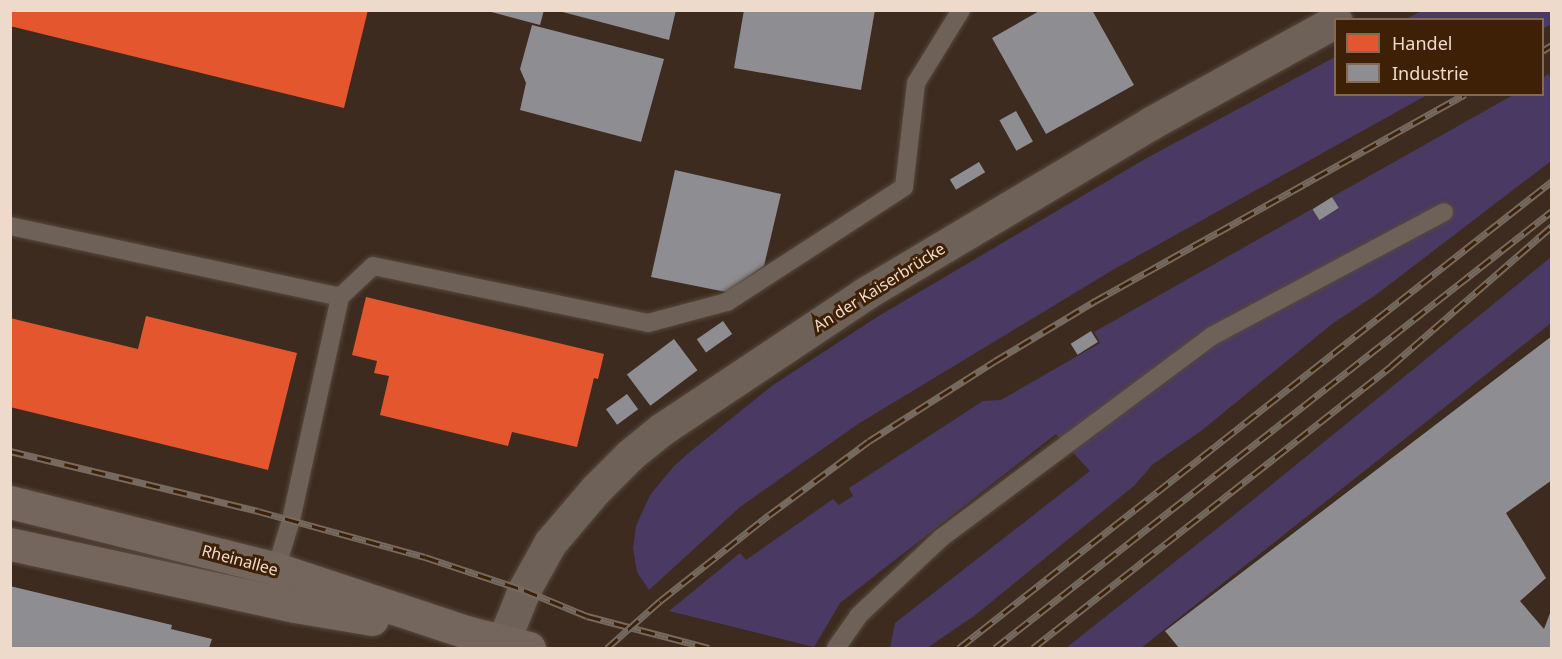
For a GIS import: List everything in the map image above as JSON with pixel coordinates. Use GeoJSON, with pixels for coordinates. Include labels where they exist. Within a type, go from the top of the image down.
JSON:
{"type":"FeatureCollection","features":[{"type":"Feature","properties":{"kind":"main road","name":"Rheinallee"},"geometry":{"type":"LineString","coordinates":[[10,502],[276,569],[466,632],[516,645]]}},
{"type":"Feature","properties":{"kind":"main road","name":"Rheinallee"},"geometry":{"type":"LineString","coordinates":[[10,544],[295,606],[466,632]]}},
{"type":"Feature","properties":{"kind":"street","name":"An der Kaiserbrücke"},"geometry":{"type":"LineString","coordinates":[[1341,18],[1355,10]]}},
{"type":"Feature","properties":{"kind":"street","name":"An der Kaiserbrücke"},"geometry":{"type":"LineString","coordinates":[[516,645],[524,590],[550,543],[596,489],[630,454],[662,429],[866,293],[1151,123],[1334,22]]}},
{"type":"Feature","properties":{"kind":"lane"},"geometry":{"type":"LineString","coordinates":[[276,569],[291,520],[340,297],[373,266],[648,323],[727,302],[904,188],[916,83],[961,10]]}},
{"type":"Feature","properties":{"kind":"lane"},"geometry":{"type":"LineString","coordinates":[[836,648],[858,616],[941,538],[1212,336],[1444,212]]}},
{"type":"Feature","properties":{"kind":"lane"},"geometry":{"type":"LineString","coordinates":[[10,226],[340,297]]}},
{"type":"Feature","properties":{"kind":"shaded area"},"geometry":{"type":"Polygon","coordinates":[[[1423,10],[1551,11],[1551,24],[1544,28],[1544,18],[1408,18],[1423,10]]]}},
{"type":"Feature","properties":{"kind":"shaded area"},"geometry":{"type":"Polygon","coordinates":[[[1334,58],[1334,96],[1425,96],[1116,268],[858,424],[740,507],[649,590],[637,572],[633,548],[636,526],[650,495],[674,466],[691,451],[773,385],[877,317],[1145,159],[1334,58]]]}},
{"type":"Feature","properties":{"kind":"shaded area"},"geometry":{"type":"Polygon","coordinates":[[[1548,74],[1552,80],[1551,161],[1377,294],[1332,324],[1201,431],[1152,465],[1135,485],[974,616],[927,648],[890,648],[895,623],[1090,471],[1056,434],[840,603],[814,647],[669,611],[740,553],[746,560],[833,499],[839,505],[853,496],[849,488],[983,401],[1001,400],[1100,343],[1094,332],[1312,209],[1319,220],[1339,209],[1332,197],[1511,96],[1544,96],[1544,77],[1548,74]]]}},
{"type":"Feature","properties":{"kind":"shaded area"},"geometry":{"type":"Polygon","coordinates":[[[1551,257],[1551,323],[1141,648],[1066,648],[1248,504],[1551,257]]]}},
{"type":"Feature","properties":{"kind":"building: Handel"},"geometry":{"type":"Polygon","coordinates":[[[10,10],[368,10],[344,108],[10,26],[10,10]]]}},
{"type":"Feature","properties":{"kind":"building: Handel"},"geometry":{"type":"Polygon","coordinates":[[[366,297],[604,354],[598,379],[594,378],[577,447],[512,432],[508,446],[380,415],[389,376],[374,373],[377,361],[352,355],[366,297]]]}},
{"type":"Feature","properties":{"kind":"building: Handel"},"geometry":{"type":"Polygon","coordinates":[[[146,316],[297,353],[268,470],[10,407],[10,318],[138,349],[146,316]]]}},
{"type":"Feature","properties":{"kind":"building: Industrie"},"geometry":{"type":"Polygon","coordinates":[[[484,10],[544,10],[540,25],[484,10]]]}},
{"type":"Feature","properties":{"kind":"building: Industrie"},"geometry":{"type":"Polygon","coordinates":[[[555,10],[676,10],[669,40],[555,10]]]}},
{"type":"Feature","properties":{"kind":"building: Industrie"},"geometry":{"type":"Polygon","coordinates":[[[744,10],[875,10],[861,90],[734,68],[744,10]]]}},
{"type":"Feature","properties":{"kind":"building: Industrie"},"geometry":{"type":"Polygon","coordinates":[[[1041,10],[1092,10],[1134,85],[1046,134],[992,38],[1041,10]]]}},
{"type":"Feature","properties":{"kind":"building: Industrie"},"geometry":{"type":"Polygon","coordinates":[[[532,25],[664,59],[641,142],[520,110],[526,83],[520,69],[532,25]]]}},
{"type":"Feature","properties":{"kind":"building: Industrie"},"geometry":{"type":"Polygon","coordinates":[[[1016,111],[1033,142],[1016,151],[999,120],[1016,111]]]}},
{"type":"Feature","properties":{"kind":"building: Industrie"},"geometry":{"type":"Polygon","coordinates":[[[979,162],[985,172],[956,190],[950,180],[979,162]]]}},
{"type":"Feature","properties":{"kind":"building: Industrie"},"geometry":{"type":"Polygon","coordinates":[[[675,170],[781,194],[764,266],[726,292],[651,277],[675,170]]]}},
{"type":"Feature","properties":{"kind":"building: Industrie"},"geometry":{"type":"Polygon","coordinates":[[[1332,197],[1339,208],[1319,220],[1312,209],[1332,197]]]}},
{"type":"Feature","properties":{"kind":"building: Industrie"},"geometry":{"type":"Polygon","coordinates":[[[723,321],[732,334],[706,352],[697,339],[723,321]]]}},
{"type":"Feature","properties":{"kind":"building: Industrie"},"geometry":{"type":"Polygon","coordinates":[[[1091,331],[1098,342],[1078,355],[1071,344],[1091,331]]]}},
{"type":"Feature","properties":{"kind":"building: Industrie"},"geometry":{"type":"Polygon","coordinates":[[[1552,336],[1552,480],[1506,513],[1546,578],[1520,601],[1544,629],[1552,608],[1552,648],[1179,648],[1165,631],[1552,336]]]}},
{"type":"Feature","properties":{"kind":"building: Industrie"},"geometry":{"type":"Polygon","coordinates":[[[674,339],[697,370],[650,406],[627,375],[674,339]]]}},
{"type":"Feature","properties":{"kind":"building: Industrie"},"geometry":{"type":"Polygon","coordinates":[[[627,394],[638,409],[617,425],[606,409],[627,394]]]}},
{"type":"Feature","properties":{"kind":"building: Industrie"},"geometry":{"type":"Polygon","coordinates":[[[10,586],[172,625],[171,629],[212,639],[209,648],[10,648],[10,586]]]}},
{"type":"Feature","properties":{"kind":"railway"},"geometry":{"type":"LineString","coordinates":[[1544,50],[1552,45]]}},
{"type":"Feature","properties":{"kind":"railway"},"geometry":{"type":"LineString","coordinates":[[607,648],[660,601],[769,515],[869,441],[1095,301],[1461,96]]}},
{"type":"Feature","properties":{"kind":"railway"},"geometry":{"type":"LineString","coordinates":[[959,648],[1552,181]]}},
{"type":"Feature","properties":{"kind":"railway"},"geometry":{"type":"LineString","coordinates":[[995,648],[1552,211]]}},
{"type":"Feature","properties":{"kind":"railway"},"geometry":{"type":"LineString","coordinates":[[1033,648],[1391,366],[1552,226]]}},
{"type":"Feature","properties":{"kind":"railway"},"geometry":{"type":"LineString","coordinates":[[10,451],[258,511],[425,557],[524,590],[587,616],[709,648]]}}]}
